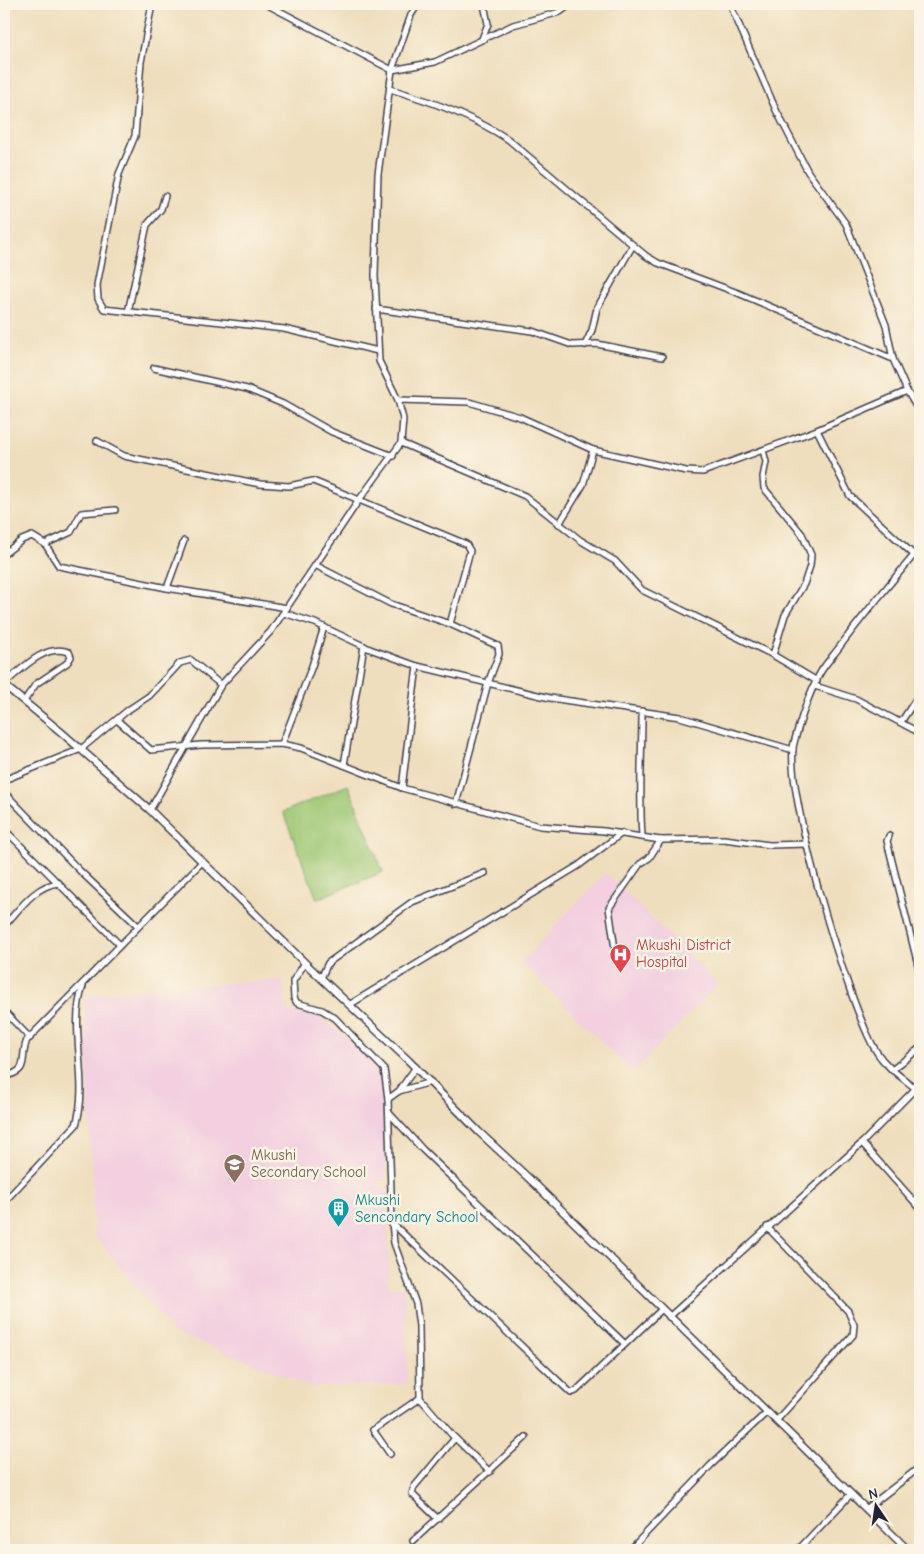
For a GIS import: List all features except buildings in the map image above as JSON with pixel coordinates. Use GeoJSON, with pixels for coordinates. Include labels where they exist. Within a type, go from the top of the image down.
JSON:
{"type":"FeatureCollection","features":[{"type":"Feature","properties":{"kind":"street"},"geometry":{"type":"LineString","coordinates":[[152,4],[141,62],[134,136],[119,174],[97,286],[98,299],[104,309],[284,329],[378,351]]}},
{"type":"Feature","properties":{"kind":"street"},"geometry":{"type":"LineString","coordinates":[[266,4],[392,70],[435,62],[530,18],[560,12],[571,4]]}},
{"type":"Feature","properties":{"kind":"street"},"geometry":{"type":"LineString","coordinates":[[150,810],[221,685],[271,631],[359,500],[401,443],[403,419],[398,400],[382,372],[378,351],[376,309],[378,174],[392,70],[411,15],[418,4]]}},
{"type":"Feature","properties":{"kind":"street"},"geometry":{"type":"LineString","coordinates":[[482,40],[488,24],[484,4]]}},
{"type":"Feature","properties":{"kind":"street"},"geometry":{"type":"LineString","coordinates":[[730,4],[776,110],[808,172],[846,224],[886,325],[893,359],[907,391],[920,413]]}},
{"type":"Feature","properties":{"kind":"street"},"geometry":{"type":"LineString","coordinates":[[390,88],[428,101],[502,135],[633,245],[658,263],[738,293],[893,359]]}},
{"type":"Feature","properties":{"kind":"street"},"geometry":{"type":"LineString","coordinates":[[128,312],[147,226],[161,209],[165,196]]}},
{"type":"Feature","properties":{"kind":"street"},"geometry":{"type":"LineString","coordinates":[[585,345],[592,330],[597,308],[633,245]]}},
{"type":"Feature","properties":{"kind":"street"},"geometry":{"type":"LineString","coordinates":[[376,309],[532,331],[572,345],[609,346],[662,357]]}},
{"type":"Feature","properties":{"kind":"street"},"geometry":{"type":"LineString","coordinates":[[154,368],[247,389],[283,404],[332,432],[393,456]]}},
{"type":"Feature","properties":{"kind":"street"},"geometry":{"type":"LineString","coordinates":[[398,400],[469,402],[520,417],[593,450],[686,471],[703,472],[817,430],[907,391]]}},
{"type":"Feature","properties":{"kind":"street"},"geometry":{"type":"LineString","coordinates":[[817,430],[850,496],[914,555]]}},
{"type":"Feature","properties":{"kind":"street"},"geometry":{"type":"LineString","coordinates":[[98,441],[124,456],[268,485],[289,486],[313,480],[469,546],[470,551],[450,624]]}},
{"type":"Feature","properties":{"kind":"street"},"geometry":{"type":"LineString","coordinates":[[401,443],[525,496],[559,524],[615,561],[642,590],[773,655],[816,684],[856,699],[920,733]]}},
{"type":"Feature","properties":{"kind":"street"},"geometry":{"type":"LineString","coordinates":[[559,524],[583,485],[593,450]]}},
{"type":"Feature","properties":{"kind":"street"},"geometry":{"type":"LineString","coordinates":[[763,450],[766,462],[763,477],[764,488],[802,534],[811,555],[810,566],[804,584],[785,616],[773,655]]}},
{"type":"Feature","properties":{"kind":"street"},"geometry":{"type":"LineString","coordinates":[[45,544],[71,532],[81,513],[115,510]]}},
{"type":"Feature","properties":{"kind":"street"},"geometry":{"type":"LineString","coordinates":[[4,554],[29,536],[38,538],[45,544],[59,566],[285,610],[364,646],[417,666],[550,698],[680,717],[793,750]]}},
{"type":"Feature","properties":{"kind":"street"},"geometry":{"type":"LineString","coordinates":[[167,588],[184,541]]}},
{"type":"Feature","properties":{"kind":"street"},"geometry":{"type":"LineString","coordinates":[[669,1317],[918,1090],[892,1070],[877,1054],[857,1011],[825,911],[808,844],[794,779],[793,750],[816,684],[866,610],[920,548]]}},
{"type":"Feature","properties":{"kind":"street"},"geometry":{"type":"LineString","coordinates":[[315,565],[391,604],[450,624],[498,646],[499,654],[488,683],[456,804]]}},
{"type":"Feature","properties":{"kind":"street"},"geometry":{"type":"LineString","coordinates":[[282,744],[312,666],[324,627]]}},
{"type":"Feature","properties":{"kind":"street"},"geometry":{"type":"LineString","coordinates":[[344,765],[364,646]]}},
{"type":"Feature","properties":{"kind":"street"},"geometry":{"type":"LineString","coordinates":[[24,701],[36,684],[68,663],[71,657],[68,652],[57,650],[44,653],[4,685],[150,810],[305,963],[416,1067],[479,1132],[536,1184],[669,1317],[908,1550]]}},
{"type":"Feature","properties":{"kind":"street"},"geometry":{"type":"LineString","coordinates":[[4,780],[81,749],[149,696],[180,663],[186,660],[190,660],[221,685]]}},
{"type":"Feature","properties":{"kind":"street"},"geometry":{"type":"LineString","coordinates":[[402,788],[417,666]]}},
{"type":"Feature","properties":{"kind":"street"},"geometry":{"type":"LineString","coordinates":[[901,722],[920,693]]}},
{"type":"Feature","properties":{"kind":"street"},"geometry":{"type":"LineString","coordinates":[[642,711],[640,806],[642,836]]}},
{"type":"Feature","properties":{"kind":"street"},"geometry":{"type":"LineString","coordinates":[[117,720],[151,750],[230,744],[282,744],[301,748],[402,788],[540,826],[622,833],[661,840],[724,839],[770,845],[808,844]]}},
{"type":"Feature","properties":{"kind":"street"},"geometry":{"type":"LineString","coordinates":[[4,792],[80,871],[138,926]]}},
{"type":"Feature","properties":{"kind":"street"},"geometry":{"type":"LineString","coordinates":[[4,829],[120,945]]}},
{"type":"Feature","properties":{"kind":"street"},"geometry":{"type":"LineString","coordinates":[[349,1005],[578,866],[622,833]]}},
{"type":"Feature","properties":{"kind":"street"},"geometry":{"type":"LineString","coordinates":[[888,836],[920,972]]}},
{"type":"Feature","properties":{"kind":"street"},"geometry":{"type":"LineString","coordinates":[[616,949],[608,908],[640,864],[649,858],[661,840]]}},
{"type":"Feature","properties":{"kind":"street"},"geometry":{"type":"LineString","coordinates":[[4,1076],[17,1073],[22,1068],[24,1047],[30,1038],[202,862]]}},
{"type":"Feature","properties":{"kind":"street"},"geometry":{"type":"LineString","coordinates":[[321,978],[328,963],[412,902],[485,874]]}},
{"type":"Feature","properties":{"kind":"street"},"geometry":{"type":"LineString","coordinates":[[4,926],[44,886],[59,883]]}},
{"type":"Feature","properties":{"kind":"street"},"geometry":{"type":"LineString","coordinates":[[305,963],[294,981],[294,998],[297,1003],[322,1010],[335,1018],[383,1066],[388,1099],[394,1243],[416,1304],[420,1398],[455,1438],[490,1472]]}},
{"type":"Feature","properties":{"kind":"street"},"geometry":{"type":"LineString","coordinates":[[4,1202],[76,1125],[81,1109],[78,1012],[84,983]]}},
{"type":"Feature","properties":{"kind":"street"},"geometry":{"type":"LineString","coordinates":[[4,1011],[30,1038]]}},
{"type":"Feature","properties":{"kind":"street"},"geometry":{"type":"LineString","coordinates":[[892,1070],[920,1048]]}},
{"type":"Feature","properties":{"kind":"street"},"geometry":{"type":"LineString","coordinates":[[388,1099],[399,1091],[416,1067]]}},
{"type":"Feature","properties":{"kind":"street"},"geometry":{"type":"LineString","coordinates":[[399,1091],[431,1082]]}},
{"type":"Feature","properties":{"kind":"street"},"geometry":{"type":"LineString","coordinates":[[388,1112],[423,1150],[625,1344]]}},
{"type":"Feature","properties":{"kind":"street"},"geometry":{"type":"LineString","coordinates":[[862,1143],[920,1208]]}},
{"type":"Feature","properties":{"kind":"street"},"geometry":{"type":"LineString","coordinates":[[392,1222],[571,1393],[576,1391],[662,1310]]}},
{"type":"Feature","properties":{"kind":"street"},"geometry":{"type":"LineString","coordinates":[[767,1227],[848,1311],[854,1325],[853,1336],[776,1421]]}},
{"type":"Feature","properties":{"kind":"street"},"geometry":{"type":"LineString","coordinates":[[390,1454],[373,1430],[420,1398]]}},
{"type":"Feature","properties":{"kind":"street"},"geometry":{"type":"LineString","coordinates":[[630,1550],[711,1465],[767,1412]]}},
{"type":"Feature","properties":{"kind":"street"},"geometry":{"type":"LineString","coordinates":[[438,1519],[412,1494],[414,1487],[455,1438]]}},
{"type":"Feature","properties":{"kind":"street"},"geometry":{"type":"LineString","coordinates":[[413,1541],[526,1438]]}},
{"type":"Feature","properties":{"kind":"street"},"geometry":{"type":"LineString","coordinates":[[866,1509],[920,1467]]}},
{"type":"Feature","properties":{"kind":"street"},"geometry":{"type":"LineString","coordinates":[[798,1550],[850,1494]]}},
{"type":"Feature","properties":{"kind":"shaded area","name":"Mkushi District Hospital"},"geometry":{"type":"Polygon","coordinates":[[[606,873],[718,984],[633,1073],[521,962],[606,873]]]}},
{"type":"Feature","properties":{"kind":"shaded area","name":"Mkushi Secondary School"},"geometry":{"type":"Polygon","coordinates":[[[283,979],[287,1013],[311,1010],[363,1051],[382,1075],[387,1177],[379,1181],[378,1184],[387,1192],[389,1287],[404,1287],[408,1384],[313,1387],[173,1332],[94,1235],[85,995],[283,979]]]}},
{"type":"Feature","properties":{"kind":"green space"},"geometry":{"type":"Polygon","coordinates":[[[348,785],[383,872],[317,899],[283,812],[348,785]]]}},
{"type":"Feature","properties":{"kind":"place","name":"Mkushi District Hospital"},"geometry":{"type":"Point","coordinates":[620,973]}},
{"type":"Feature","properties":{"kind":"place","name":"Mkushi Secondary School"},"geometry":{"type":"Point","coordinates":[235,1183]}},
{"type":"Feature","properties":{"kind":"place","name":"Mkushi Sencondary School"},"geometry":{"type":"Point","coordinates":[339,1228]}}]}
